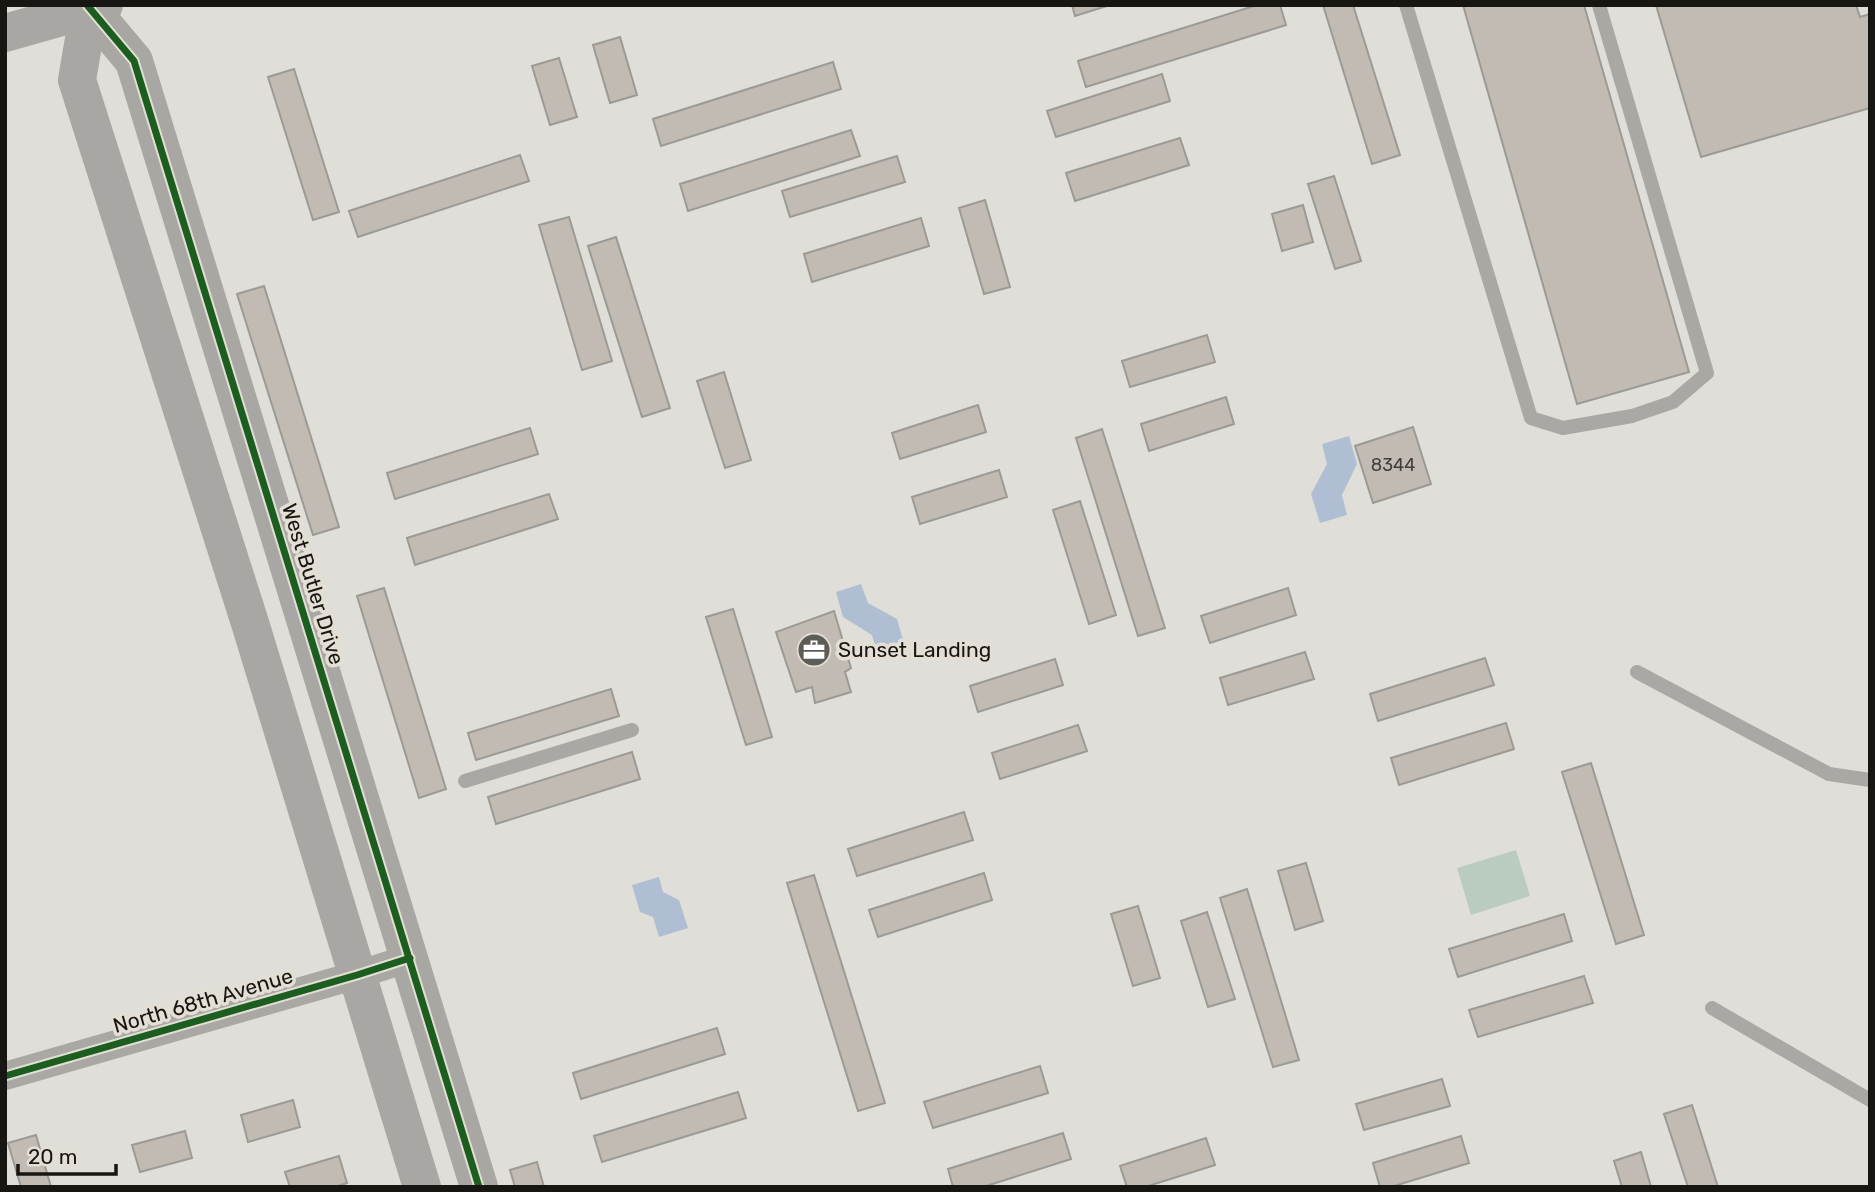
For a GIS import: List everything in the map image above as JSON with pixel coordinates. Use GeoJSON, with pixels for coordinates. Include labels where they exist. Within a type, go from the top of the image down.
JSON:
{"type":"FeatureCollection","features":[{"type":"Feature","properties":{"kind":"street"},"geometry":{"type":"LineString","coordinates":[[5,33],[93,7],[77,80],[250,623],[422,1187]]}},
{"type":"Feature","properties":{"kind":"street","name":"West Butler Drive"},"geometry":{"type":"LineString","coordinates":[[93,7],[134,61],[479,1187]]}},
{"type":"Feature","properties":{"kind":"street","name":"North 68th Avenue"},"geometry":{"type":"LineString","coordinates":[[5,1076],[410,958]]}},
{"type":"Feature","properties":{"kind":"lane"},"geometry":{"type":"LineString","coordinates":[[1406,5],[1531,418],[1563,428],[1632,416],[1673,402],[1707,373],[1599,5]]}},
{"type":"Feature","properties":{"kind":"lane"},"geometry":{"type":"LineString","coordinates":[[1637,672],[1829,774],[1870,780]]}},
{"type":"Feature","properties":{"kind":"lane"},"geometry":{"type":"LineString","coordinates":[[465,781],[632,730]]}},
{"type":"Feature","properties":{"kind":"lane"},"geometry":{"type":"LineString","coordinates":[[1712,1008],[1870,1101]]}},
{"type":"Feature","properties":{"kind":"green space"},"geometry":{"type":"Polygon","coordinates":[[[1516,850],[1530,896],[1471,915],[1457,868],[1516,850]]]}},
{"type":"Feature","properties":{"kind":"water"},"geometry":{"type":"Polygon","coordinates":[[[1349,436],[1357,464],[1342,495],[1347,515],[1320,523],[1311,494],[1327,464],[1322,444],[1349,436]]]}},
{"type":"Feature","properties":{"kind":"water"},"geometry":{"type":"Polygon","coordinates":[[[861,584],[868,603],[897,619],[905,647],[878,654],[872,635],[843,617],[836,592],[861,584]]]}},
{"type":"Feature","properties":{"kind":"water"},"geometry":{"type":"Polygon","coordinates":[[[659,877],[663,892],[679,900],[688,928],[659,937],[653,917],[640,912],[632,885],[659,877]]]}},
{"type":"Feature","properties":{"kind":"building"},"geometry":{"type":"Polygon","coordinates":[[[1072,5],[1110,5],[1075,16],[1072,5]]]}},
{"type":"Feature","properties":{"kind":"building"},"geometry":{"type":"Polygon","coordinates":[[[1257,5],[1280,5],[1286,25],[1086,87],[1078,61],[1257,5]]]}},
{"type":"Feature","properties":{"kind":"building"},"geometry":{"type":"Polygon","coordinates":[[[1323,5],[1353,5],[1400,155],[1372,164],[1323,5]]]}},
{"type":"Feature","properties":{"kind":"building"},"geometry":{"type":"Polygon","coordinates":[[[1463,5],[1584,5],[1689,372],[1577,404],[1463,5]]]}},
{"type":"Feature","properties":{"kind":"building"},"geometry":{"type":"Polygon","coordinates":[[[1656,5],[1856,5],[1860,17],[1870,14],[1870,108],[1701,157],[1656,5]]]}},
{"type":"Feature","properties":{"kind":"building"},"geometry":{"type":"Polygon","coordinates":[[[620,37],[637,95],[610,103],[593,45],[620,37]]]}},
{"type":"Feature","properties":{"kind":"building"},"geometry":{"type":"Polygon","coordinates":[[[559,58],[577,117],[550,125],[532,66],[559,58]]]}},
{"type":"Feature","properties":{"kind":"building"},"geometry":{"type":"Polygon","coordinates":[[[833,62],[841,89],[661,146],[653,119],[833,62]]]}},
{"type":"Feature","properties":{"kind":"building"},"geometry":{"type":"Polygon","coordinates":[[[294,69],[339,212],[313,220],[268,77],[294,69]]]}},
{"type":"Feature","properties":{"kind":"building"},"geometry":{"type":"Polygon","coordinates":[[[1162,74],[1170,101],[1056,137],[1047,111],[1162,74]]]}},
{"type":"Feature","properties":{"kind":"building"},"geometry":{"type":"Polygon","coordinates":[[[851,130],[860,156],[688,211],[680,184],[851,130]]]}},
{"type":"Feature","properties":{"kind":"building"},"geometry":{"type":"Polygon","coordinates":[[[1180,138],[1189,165],[1075,201],[1066,173],[1180,138]]]}},
{"type":"Feature","properties":{"kind":"building"},"geometry":{"type":"Polygon","coordinates":[[[520,155],[529,181],[358,237],[349,211],[520,155]]]}},
{"type":"Feature","properties":{"kind":"building"},"geometry":{"type":"Polygon","coordinates":[[[897,156],[905,182],[790,217],[782,191],[897,156]]]}},
{"type":"Feature","properties":{"kind":"building"},"geometry":{"type":"Polygon","coordinates":[[[1334,176],[1361,261],[1335,269],[1308,184],[1334,176]]]}},
{"type":"Feature","properties":{"kind":"building"},"geometry":{"type":"Polygon","coordinates":[[[985,200],[1010,287],[984,294],[959,208],[985,200]]]}},
{"type":"Feature","properties":{"kind":"building"},"geometry":{"type":"Polygon","coordinates":[[[1303,205],[1313,242],[1282,251],[1272,214],[1303,205]]]}},
{"type":"Feature","properties":{"kind":"building"},"geometry":{"type":"Polygon","coordinates":[[[569,217],[612,361],[582,370],[539,225],[569,217]]]}},
{"type":"Feature","properties":{"kind":"building"},"geometry":{"type":"Polygon","coordinates":[[[921,218],[929,246],[812,282],[804,254],[921,218]]]}},
{"type":"Feature","properties":{"kind":"building"},"geometry":{"type":"Polygon","coordinates":[[[616,237],[670,408],[642,417],[588,246],[616,237]]]}},
{"type":"Feature","properties":{"kind":"building"},"geometry":{"type":"Polygon","coordinates":[[[264,286],[339,527],[313,535],[237,294],[264,286]]]}},
{"type":"Feature","properties":{"kind":"building"},"geometry":{"type":"Polygon","coordinates":[[[1207,335],[1215,362],[1130,387],[1122,361],[1207,335]]]}},
{"type":"Feature","properties":{"kind":"building"},"geometry":{"type":"Polygon","coordinates":[[[724,372],[751,460],[725,468],[697,381],[724,372]]]}},
{"type":"Feature","properties":{"kind":"building"},"geometry":{"type":"Polygon","coordinates":[[[1226,397],[1234,424],[1149,451],[1141,424],[1226,397]]]}},
{"type":"Feature","properties":{"kind":"building"},"geometry":{"type":"Polygon","coordinates":[[[978,405],[986,432],[900,459],[892,433],[978,405]]]}},
{"type":"Feature","properties":{"kind":"building"},"geometry":{"type":"Polygon","coordinates":[[[1413,427],[1431,484],[1373,503],[1355,446],[1413,427]]]}},
{"type":"Feature","properties":{"kind":"building"},"geometry":{"type":"Polygon","coordinates":[[[530,428],[538,454],[395,499],[387,473],[530,428]]]}},
{"type":"Feature","properties":{"kind":"building"},"geometry":{"type":"Polygon","coordinates":[[[1102,429],[1165,628],[1138,636],[1076,438],[1102,429]]]}},
{"type":"Feature","properties":{"kind":"building"},"geometry":{"type":"Polygon","coordinates":[[[999,470],[1007,497],[920,524],[912,497],[999,470]]]}},
{"type":"Feature","properties":{"kind":"building"},"geometry":{"type":"Polygon","coordinates":[[[549,494],[558,519],[415,565],[407,538],[549,494]]]}},
{"type":"Feature","properties":{"kind":"building"},"geometry":{"type":"Polygon","coordinates":[[[1080,501],[1116,615],[1089,624],[1053,510],[1080,501]]]}},
{"type":"Feature","properties":{"kind":"building"},"geometry":{"type":"Polygon","coordinates":[[[384,588],[446,789],[419,798],[357,596],[384,588]]]}},
{"type":"Feature","properties":{"kind":"building"},"geometry":{"type":"Polygon","coordinates":[[[1288,588],[1296,615],[1210,643],[1201,616],[1288,588]]]}},
{"type":"Feature","properties":{"kind":"building"},"geometry":{"type":"Polygon","coordinates":[[[733,609],[772,737],[746,745],[706,617],[733,609]]]}},
{"type":"Feature","properties":{"kind":"building","name":"Sunset Landing"},"geometry":{"type":"Polygon","coordinates":[[[834,611],[851,668],[845,672],[851,692],[815,703],[812,687],[796,692],[776,632],[834,611]]]}},
{"type":"Feature","properties":{"kind":"building"},"geometry":{"type":"Polygon","coordinates":[[[1305,652],[1314,679],[1228,705],[1220,678],[1305,652]]]}},
{"type":"Feature","properties":{"kind":"building"},"geometry":{"type":"Polygon","coordinates":[[[1485,658],[1494,685],[1378,721],[1370,694],[1485,658]]]}},
{"type":"Feature","properties":{"kind":"building"},"geometry":{"type":"Polygon","coordinates":[[[1055,659],[1063,685],[978,712],[970,686],[1055,659]]]}},
{"type":"Feature","properties":{"kind":"building"},"geometry":{"type":"Polygon","coordinates":[[[611,689],[619,716],[476,760],[468,733],[611,689]]]}},
{"type":"Feature","properties":{"kind":"building"},"geometry":{"type":"Polygon","coordinates":[[[1506,723],[1514,749],[1399,785],[1391,758],[1506,723]]]}},
{"type":"Feature","properties":{"kind":"building"},"geometry":{"type":"Polygon","coordinates":[[[1078,725],[1087,751],[1000,779],[992,753],[1078,725]]]}},
{"type":"Feature","properties":{"kind":"building"},"geometry":{"type":"Polygon","coordinates":[[[632,752],[640,779],[496,824],[488,797],[632,752]]]}},
{"type":"Feature","properties":{"kind":"building"},"geometry":{"type":"Polygon","coordinates":[[[1591,763],[1644,935],[1616,944],[1562,772],[1591,763]]]}},
{"type":"Feature","properties":{"kind":"building"},"geometry":{"type":"Polygon","coordinates":[[[964,812],[973,840],[857,876],[848,849],[964,812]]]}},
{"type":"Feature","properties":{"kind":"building"},"geometry":{"type":"Polygon","coordinates":[[[1306,863],[1323,921],[1295,930],[1278,871],[1306,863]]]}},
{"type":"Feature","properties":{"kind":"building"},"geometry":{"type":"Polygon","coordinates":[[[984,873],[992,900],[878,937],[869,910],[984,873]]]}},
{"type":"Feature","properties":{"kind":"building"},"geometry":{"type":"Polygon","coordinates":[[[814,875],[885,1103],[858,1111],[787,883],[814,875]]]}},
{"type":"Feature","properties":{"kind":"building"},"geometry":{"type":"Polygon","coordinates":[[[1247,889],[1299,1060],[1273,1067],[1220,898],[1247,889]]]}},
{"type":"Feature","properties":{"kind":"building"},"geometry":{"type":"Polygon","coordinates":[[[1138,906],[1160,978],[1133,986],[1111,914],[1138,906]]]}},
{"type":"Feature","properties":{"kind":"building"},"geometry":{"type":"Polygon","coordinates":[[[1207,912],[1235,999],[1208,1007],[1181,921],[1207,912]]]}},
{"type":"Feature","properties":{"kind":"building"},"geometry":{"type":"Polygon","coordinates":[[[1564,914],[1572,941],[1458,977],[1449,949],[1564,914]]]}},
{"type":"Feature","properties":{"kind":"building"},"geometry":{"type":"Polygon","coordinates":[[[1584,976],[1593,1003],[1478,1037],[1469,1010],[1584,976]]]}},
{"type":"Feature","properties":{"kind":"building"},"geometry":{"type":"Polygon","coordinates":[[[717,1028],[725,1054],[581,1099],[573,1073],[717,1028]]]}},
{"type":"Feature","properties":{"kind":"building"},"geometry":{"type":"Polygon","coordinates":[[[1040,1066],[1048,1093],[933,1128],[924,1102],[1040,1066]]]}},
{"type":"Feature","properties":{"kind":"building"},"geometry":{"type":"Polygon","coordinates":[[[1442,1079],[1450,1106],[1364,1130],[1356,1104],[1442,1079]]]}},
{"type":"Feature","properties":{"kind":"building"},"geometry":{"type":"Polygon","coordinates":[[[738,1092],[746,1118],[602,1162],[594,1136],[738,1092]]]}},
{"type":"Feature","properties":{"kind":"building"},"geometry":{"type":"Polygon","coordinates":[[[293,1100],[300,1127],[248,1142],[241,1115],[293,1100]]]}},
{"type":"Feature","properties":{"kind":"building"},"geometry":{"type":"Polygon","coordinates":[[[1692,1105],[1718,1187],[1688,1187],[1664,1114],[1692,1105]]]}},
{"type":"Feature","properties":{"kind":"building"},"geometry":{"type":"Polygon","coordinates":[[[185,1131],[192,1158],[140,1172],[132,1145],[185,1131]]]}},
{"type":"Feature","properties":{"kind":"building"},"geometry":{"type":"Polygon","coordinates":[[[1063,1133],[1071,1159],[983,1187],[953,1187],[948,1169],[1063,1133]]]}},
{"type":"Feature","properties":{"kind":"building"},"geometry":{"type":"Polygon","coordinates":[[[36,1135],[51,1187],[21,1187],[8,1143],[36,1135]]]}},
{"type":"Feature","properties":{"kind":"building"},"geometry":{"type":"Polygon","coordinates":[[[1461,1136],[1469,1163],[1391,1187],[1380,1187],[1373,1163],[1461,1136]]]}},
{"type":"Feature","properties":{"kind":"building"},"geometry":{"type":"Polygon","coordinates":[[[1206,1138],[1215,1165],[1145,1187],[1127,1187],[1120,1166],[1206,1138]]]}},
{"type":"Feature","properties":{"kind":"building"},"geometry":{"type":"Polygon","coordinates":[[[1641,1152],[1651,1187],[1622,1187],[1614,1161],[1641,1152]]]}},
{"type":"Feature","properties":{"kind":"building"},"geometry":{"type":"Polygon","coordinates":[[[339,1156],[347,1183],[335,1187],[290,1187],[285,1172],[339,1156]]]}},
{"type":"Feature","properties":{"kind":"building"},"geometry":{"type":"Polygon","coordinates":[[[537,1162],[544,1187],[515,1187],[510,1170],[537,1162]]]}},
{"type":"Feature","properties":{"kind":"cycle path"},"geometry":{"type":"LineString","coordinates":[[87,5],[134,61],[479,1187]]}},
{"type":"Feature","properties":{"kind":"cycle path"},"geometry":{"type":"LineString","coordinates":[[5,1076],[410,958]]}},
{"type":"Feature","properties":{"kind":"place","name":"Sunset Landing"},"geometry":{"type":"Point","coordinates":[814,650]}}]}
